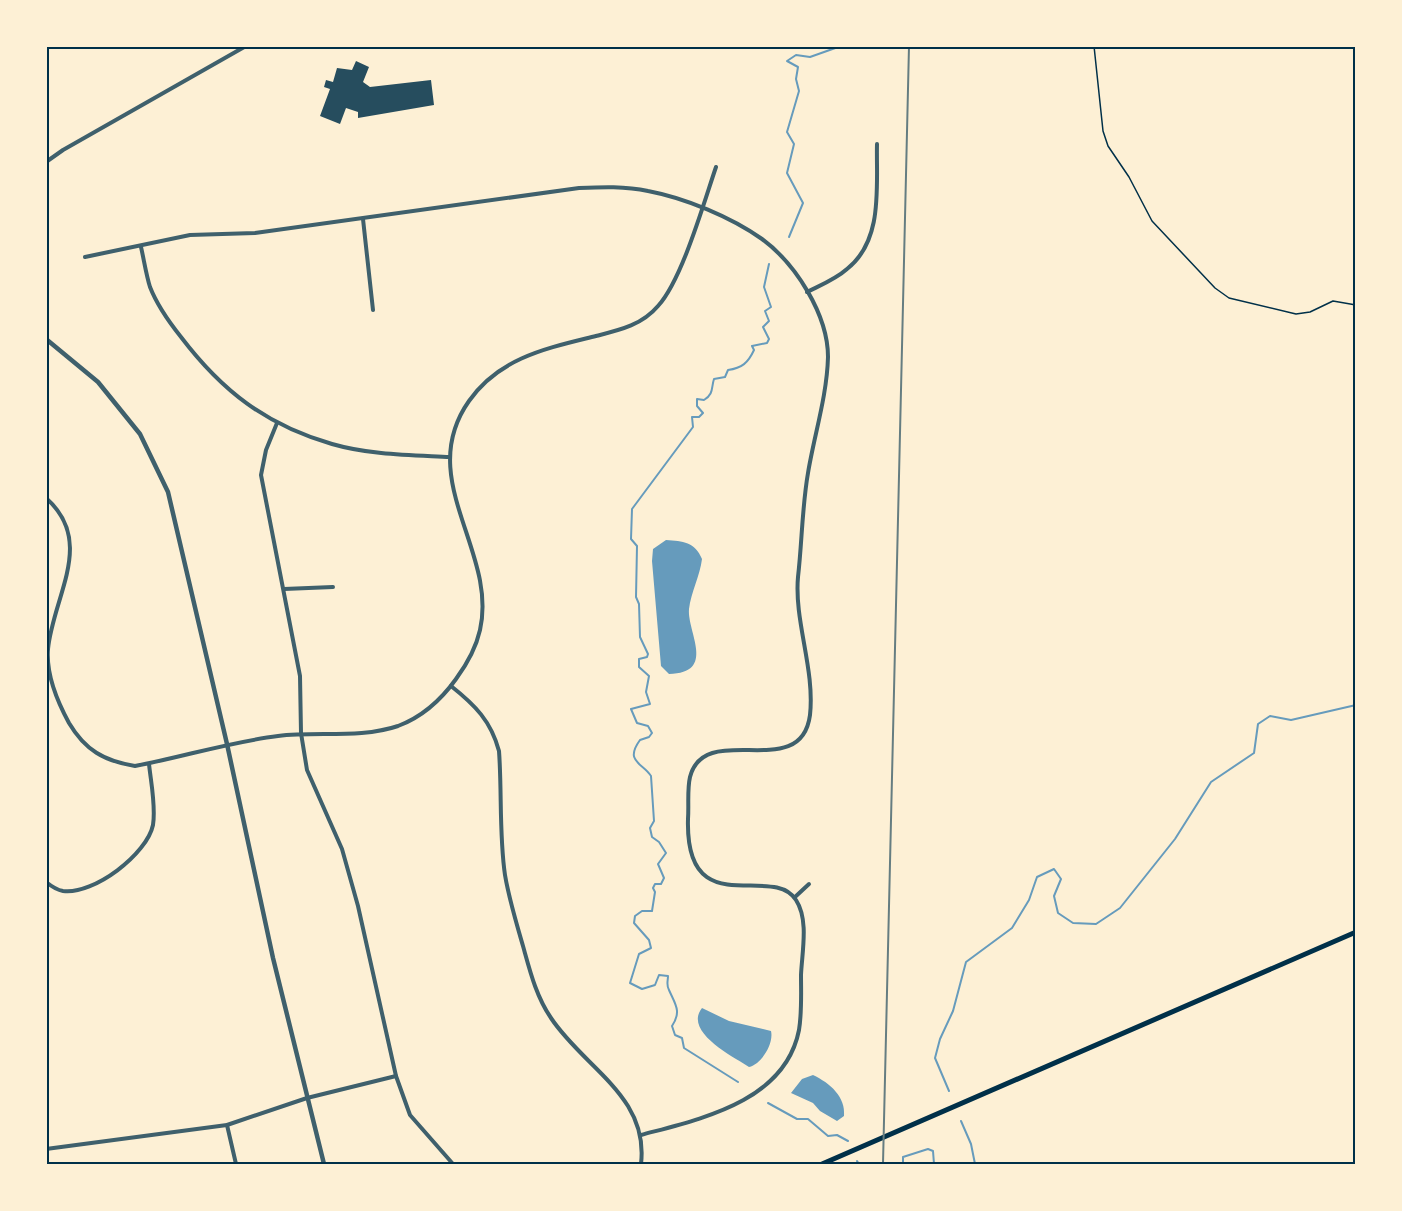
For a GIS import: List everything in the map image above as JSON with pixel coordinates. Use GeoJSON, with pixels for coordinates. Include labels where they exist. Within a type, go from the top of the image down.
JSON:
{"type":"FeatureCollection","features":[{"type":"Feature","properties":{"kind":"main road"},"geometry":{"type":"LineString","coordinates":[[822,1164],[1356,932]]}},
{"type":"Feature","properties":{"kind":"street"},"geometry":{"type":"LineString","coordinates":[[47,160],[246,46]]}},
{"type":"Feature","properties":{"kind":"street"},"geometry":{"type":"LineString","coordinates":[[807,292],[849,268],[863,251],[876,222],[877,144]]}},
{"type":"Feature","properties":{"kind":"street"},"geometry":{"type":"LineString","coordinates":[[46,498],[62,514],[68,528],[70,550],[69,571],[54,615],[48,650],[54,690],[77,736],[93,753],[114,763],[135,766],[227,744],[301,733],[367,733],[397,726],[417,717],[435,704],[451,686],[472,653],[482,615],[477,572],[454,493],[450,457],[454,432],[470,401],[501,370],[528,354],[635,325],[658,307],[672,286],[716,167]]}},
{"type":"Feature","properties":{"kind":"street"},"geometry":{"type":"LineString","coordinates":[[85,257],[190,235],[255,233],[579,188],[622,187],[647,190],[701,209],[763,240],[786,263],[807,292],[822,323],[828,356],[807,478],[797,583],[810,694],[806,733],[799,741],[787,748],[727,751],[703,757],[695,765],[690,780],[688,837],[690,849],[702,872],[721,886],[773,888],[788,891],[795,897],[802,918],[801,1012],[794,1048],[784,1064],[758,1089],[731,1108],[641,1135]]}},
{"type":"Feature","properties":{"kind":"street"},"geometry":{"type":"LineString","coordinates":[[363,219],[373,310]]}},
{"type":"Feature","properties":{"kind":"street"},"geometry":{"type":"LineString","coordinates":[[141,247],[150,287],[166,318],[202,365],[229,392],[277,423],[331,444],[371,452],[450,457]]}},
{"type":"Feature","properties":{"kind":"street"},"geometry":{"type":"LineString","coordinates":[[46,339],[98,382],[140,434],[168,492],[324,1164]]}},
{"type":"Feature","properties":{"kind":"street"},"geometry":{"type":"LineString","coordinates":[[277,423],[266,450],[261,475],[300,676],[301,733],[307,770],[342,849],[358,906],[396,1076],[410,1115],[453,1164]]}},
{"type":"Feature","properties":{"kind":"street"},"geometry":{"type":"LineString","coordinates":[[284,589],[333,586]]}},
{"type":"Feature","properties":{"kind":"street"},"geometry":{"type":"LineString","coordinates":[[451,686],[482,713],[495,737],[499,751],[505,874],[531,977],[541,1002],[565,1036],[612,1083],[640,1127],[641,1164]]}},
{"type":"Feature","properties":{"kind":"street"},"geometry":{"type":"LineString","coordinates":[[46,882],[63,891],[89,886],[110,878],[145,841],[152,827],[154,813],[149,764]]}},
{"type":"Feature","properties":{"kind":"street"},"geometry":{"type":"LineString","coordinates":[[795,897],[809,884]]}},
{"type":"Feature","properties":{"kind":"street"},"geometry":{"type":"LineString","coordinates":[[46,1149],[227,1125],[307,1098],[396,1076]]}},
{"type":"Feature","properties":{"kind":"street"},"geometry":{"type":"LineString","coordinates":[[227,1125],[236,1164]]}},
{"type":"Feature","properties":{"kind":"path"},"geometry":{"type":"LineString","coordinates":[[1094,46],[1103,131],[1108,146],[1126,170],[1152,221],[1215,288],[1229,298],[1296,314],[1310,312],[1333,301],[1356,305]]}},
{"type":"Feature","properties":{"kind":"water"},"geometry":{"type":"Polygon","coordinates":[[[666,540],[692,546],[702,559],[689,609],[696,659],[692,667],[684,672],[669,674],[661,666],[652,561],[653,549],[666,540]]]}},
{"type":"Feature","properties":{"kind":"water"},"geometry":{"type":"Polygon","coordinates":[[[702,1008],[729,1021],[771,1031],[769,1047],[758,1062],[749,1067],[713,1043],[699,1026],[698,1017],[702,1008]]]}},
{"type":"Feature","properties":{"kind":"water"},"geometry":{"type":"Polygon","coordinates":[[[813,1075],[831,1086],[840,1097],[844,1116],[837,1121],[820,1111],[813,1103],[791,1093],[802,1079],[813,1075]]]}},
{"type":"Feature","properties":{"kind":"building"},"geometry":{"type":"Polygon","coordinates":[[[356,61],[369,67],[363,82],[370,87],[431,80],[434,105],[358,118],[358,112],[346,108],[340,124],[320,116],[330,89],[324,87],[326,80],[333,82],[337,68],[352,70],[356,61]]]}},
{"type":"Feature","properties":{"kind":"waterway"},"geometry":{"type":"LineString","coordinates":[[789,237],[803,203],[787,173],[794,144],[787,132],[799,91],[796,79],[798,67],[787,61],[796,55],[810,57],[841,46]]}},
{"type":"Feature","properties":{"kind":"waterway"},"geometry":{"type":"LineString","coordinates":[[738,1082],[684,1048],[682,1038],[675,1035],[672,1026],[677,1012],[668,986],[668,976],[659,975],[655,985],[642,989],[630,983],[639,954],[651,948],[649,940],[634,923],[635,916],[642,911],[652,911],[655,892],[653,888],[655,884],[661,884],[664,878],[658,864],[666,853],[659,842],[652,837],[650,828],[654,821],[651,776],[634,758],[640,740],[649,737],[652,733],[648,726],[637,723],[631,709],[650,704],[646,692],[649,676],[639,667],[639,659],[647,657],[648,654],[640,637],[639,604],[636,597],[637,546],[631,539],[632,509],[693,427],[692,417],[699,417],[703,413],[697,406],[697,399],[704,400],[709,395],[714,379],[725,377],[728,370],[747,362],[754,350],[752,346],[767,343],[769,339],[763,327],[769,321],[765,311],[771,307],[764,287],[769,264]]}},
{"type":"Feature","properties":{"kind":"waterway"},"geometry":{"type":"LineString","coordinates":[[949,1091],[935,1058],[940,1039],[953,1011],[966,962],[1012,928],[1029,900],[1037,877],[1054,869],[1061,879],[1054,896],[1058,913],[1073,923],[1096,924],[1120,908],[1175,839],[1211,782],[1254,753],[1258,724],[1270,716],[1291,720],[1356,705]]}},
{"type":"Feature","properties":{"kind":"waterway"},"geometry":{"type":"LineString","coordinates":[[768,1103],[797,1119],[808,1119],[828,1136],[837,1135],[848,1141]]}},
{"type":"Feature","properties":{"kind":"waterway"},"geometry":{"type":"LineString","coordinates":[[961,1121],[971,1144],[975,1164]]}},
{"type":"Feature","properties":{"kind":"waterway"},"geometry":{"type":"LineString","coordinates":[[903,1164],[903,1157],[928,1149],[933,1151],[934,1164]]}},
{"type":"Feature","properties":{"kind":"railway"},"geometry":{"type":"LineString","coordinates":[[883,1164],[909,46]]}}]}
